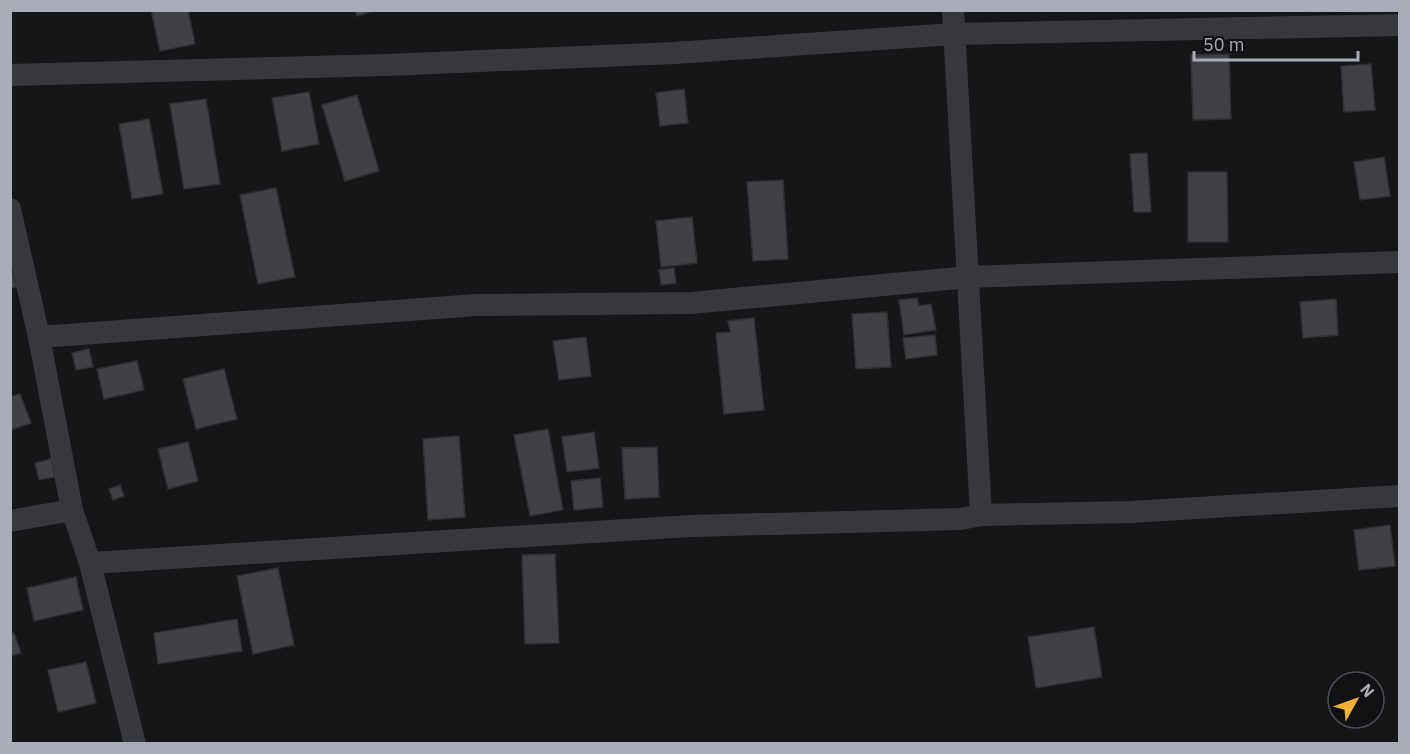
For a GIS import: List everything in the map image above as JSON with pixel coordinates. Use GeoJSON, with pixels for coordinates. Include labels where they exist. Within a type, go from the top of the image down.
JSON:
{"type":"FeatureCollection","features":[{"type":"Feature","properties":{"kind":"street"},"geometry":{"type":"LineString","coordinates":[[953,10],[981,515]]}},
{"type":"Feature","properties":{"kind":"street"},"geometry":{"type":"LineString","coordinates":[[10,75],[386,65],[638,55],[954,34],[1400,25]]}},
{"type":"Feature","properties":{"kind":"street"},"geometry":{"type":"LineString","coordinates":[[10,209],[39,337],[72,510],[90,563],[135,744]]}},
{"type":"Feature","properties":{"kind":"street"},"geometry":{"type":"LineString","coordinates":[[39,337],[477,305],[691,303],[969,277],[1400,262]]}},
{"type":"Feature","properties":{"kind":"street"},"geometry":{"type":"LineString","coordinates":[[90,563],[690,526],[1130,512],[1400,496]]}},
{"type":"Feature","properties":{"kind":"street"},"geometry":{"type":"LineString","coordinates":[[10,521],[72,510]]}},
{"type":"Feature","properties":{"kind":"building"},"geometry":{"type":"Polygon","coordinates":[[[151,10],[188,10],[195,44],[160,51],[151,10]]]}},
{"type":"Feature","properties":{"kind":"building"},"geometry":{"type":"Polygon","coordinates":[[[355,10],[376,10],[357,16],[355,10]]]}},
{"type":"Feature","properties":{"kind":"building"},"geometry":{"type":"Polygon","coordinates":[[[1229,54],[1231,119],[1193,120],[1191,55],[1229,54]]]}},
{"type":"Feature","properties":{"kind":"building"},"geometry":{"type":"Polygon","coordinates":[[[1371,64],[1375,110],[1344,112],[1341,66],[1371,64]]]}},
{"type":"Feature","properties":{"kind":"building"},"geometry":{"type":"Polygon","coordinates":[[[684,89],[688,123],[660,126],[656,93],[684,89]]]}},
{"type":"Feature","properties":{"kind":"building"},"geometry":{"type":"Polygon","coordinates":[[[309,92],[319,144],[282,151],[272,98],[309,92]]]}},
{"type":"Feature","properties":{"kind":"building"},"geometry":{"type":"Polygon","coordinates":[[[357,95],[379,171],[345,181],[322,105],[357,95]]]}},
{"type":"Feature","properties":{"kind":"building"},"geometry":{"type":"Polygon","coordinates":[[[206,99],[220,184],[184,189],[170,104],[206,99]]]}},
{"type":"Feature","properties":{"kind":"building"},"geometry":{"type":"Polygon","coordinates":[[[149,119],[163,194],[132,199],[119,124],[149,119]]]}},
{"type":"Feature","properties":{"kind":"building"},"geometry":{"type":"Polygon","coordinates":[[[1147,153],[1151,212],[1134,212],[1130,154],[1147,153]]]}},
{"type":"Feature","properties":{"kind":"building"},"geometry":{"type":"Polygon","coordinates":[[[1384,157],[1390,196],[1360,200],[1354,162],[1384,157]]]}},
{"type":"Feature","properties":{"kind":"building"},"geometry":{"type":"Polygon","coordinates":[[[1188,172],[1227,172],[1228,242],[1188,242],[1188,172]]]}},
{"type":"Feature","properties":{"kind":"building"},"geometry":{"type":"Polygon","coordinates":[[[783,180],[788,259],[753,261],[747,182],[783,180]]]}},
{"type":"Feature","properties":{"kind":"building"},"geometry":{"type":"Polygon","coordinates":[[[276,188],[295,277],[258,284],[240,195],[276,188]]]}},
{"type":"Feature","properties":{"kind":"building"},"geometry":{"type":"Polygon","coordinates":[[[692,217],[697,263],[661,267],[656,221],[692,217]]]}},
{"type":"Feature","properties":{"kind":"building"},"geometry":{"type":"Polygon","coordinates":[[[10,264],[16,287],[10,288],[10,264]]]}},
{"type":"Feature","properties":{"kind":"building"},"geometry":{"type":"Polygon","coordinates":[[[674,268],[676,283],[661,285],[659,270],[674,268]]]}},
{"type":"Feature","properties":{"kind":"building"},"geometry":{"type":"Polygon","coordinates":[[[917,298],[919,306],[931,304],[936,330],[904,335],[899,300],[917,298]]]}},
{"type":"Feature","properties":{"kind":"building"},"geometry":{"type":"Polygon","coordinates":[[[1336,299],[1338,335],[1303,338],[1300,302],[1336,299]]]}},
{"type":"Feature","properties":{"kind":"building"},"geometry":{"type":"Polygon","coordinates":[[[887,312],[891,367],[856,369],[852,314],[887,312]]]}},
{"type":"Feature","properties":{"kind":"building"},"geometry":{"type":"Polygon","coordinates":[[[754,318],[764,410],[724,414],[716,333],[730,332],[728,321],[754,318]]]}},
{"type":"Feature","properties":{"kind":"building"},"geometry":{"type":"Polygon","coordinates":[[[935,335],[937,355],[906,359],[903,338],[935,335]]]}},
{"type":"Feature","properties":{"kind":"building"},"geometry":{"type":"Polygon","coordinates":[[[586,337],[591,376],[559,380],[553,341],[586,337]]]}},
{"type":"Feature","properties":{"kind":"building"},"geometry":{"type":"Polygon","coordinates":[[[89,349],[93,367],[76,370],[72,353],[89,349]]]}},
{"type":"Feature","properties":{"kind":"building"},"geometry":{"type":"Polygon","coordinates":[[[137,361],[144,390],[104,399],[97,369],[137,361]]]}},
{"type":"Feature","properties":{"kind":"building"},"geometry":{"type":"Polygon","coordinates":[[[224,369],[237,419],[196,429],[183,379],[224,369]]]}},
{"type":"Feature","properties":{"kind":"building"},"geometry":{"type":"Polygon","coordinates":[[[20,394],[31,423],[10,430],[10,397],[20,394]]]}},
{"type":"Feature","properties":{"kind":"building"},"geometry":{"type":"Polygon","coordinates":[[[548,429],[563,510],[530,516],[514,435],[548,429]]]}},
{"type":"Feature","properties":{"kind":"building"},"geometry":{"type":"Polygon","coordinates":[[[594,432],[599,468],[567,472],[562,437],[594,432]]]}},
{"type":"Feature","properties":{"kind":"building"},"geometry":{"type":"Polygon","coordinates":[[[459,436],[465,517],[428,520],[423,439],[459,436]]]}},
{"type":"Feature","properties":{"kind":"building"},"geometry":{"type":"Polygon","coordinates":[[[188,442],[198,481],[168,489],[158,449],[188,442]]]}},
{"type":"Feature","properties":{"kind":"building"},"geometry":{"type":"Polygon","coordinates":[[[657,447],[659,497],[625,499],[622,448],[657,447]]]}},
{"type":"Feature","properties":{"kind":"building"},"geometry":{"type":"Polygon","coordinates":[[[51,459],[55,477],[39,480],[35,463],[51,459]]]}},
{"type":"Feature","properties":{"kind":"building"},"geometry":{"type":"Polygon","coordinates":[[[600,478],[603,507],[574,510],[571,481],[600,478]]]}},
{"type":"Feature","properties":{"kind":"building"},"geometry":{"type":"Polygon","coordinates":[[[120,485],[124,496],[113,500],[109,489],[120,485]]]}},
{"type":"Feature","properties":{"kind":"building"},"geometry":{"type":"Polygon","coordinates":[[[1390,525],[1395,566],[1359,570],[1354,530],[1390,525]]]}},
{"type":"Feature","properties":{"kind":"building"},"geometry":{"type":"Polygon","coordinates":[[[555,554],[559,643],[525,644],[522,555],[555,554]]]}},
{"type":"Feature","properties":{"kind":"building"},"geometry":{"type":"Polygon","coordinates":[[[278,568],[294,645],[253,654],[237,576],[278,568]]]}},
{"type":"Feature","properties":{"kind":"building"},"geometry":{"type":"Polygon","coordinates":[[[76,577],[83,610],[34,621],[27,588],[76,577]]]}},
{"type":"Feature","properties":{"kind":"building"},"geometry":{"type":"Polygon","coordinates":[[[237,619],[242,651],[158,664],[154,633],[237,619]]]}},
{"type":"Feature","properties":{"kind":"building"},"geometry":{"type":"Polygon","coordinates":[[[1094,627],[1102,677],[1036,688],[1028,637],[1094,627]]]}},
{"type":"Feature","properties":{"kind":"building"},"geometry":{"type":"Polygon","coordinates":[[[14,633],[21,653],[12,656],[10,634],[14,633]]]}},
{"type":"Feature","properties":{"kind":"building"},"geometry":{"type":"Polygon","coordinates":[[[86,662],[96,703],[58,712],[48,670],[86,662]]]}}]}
